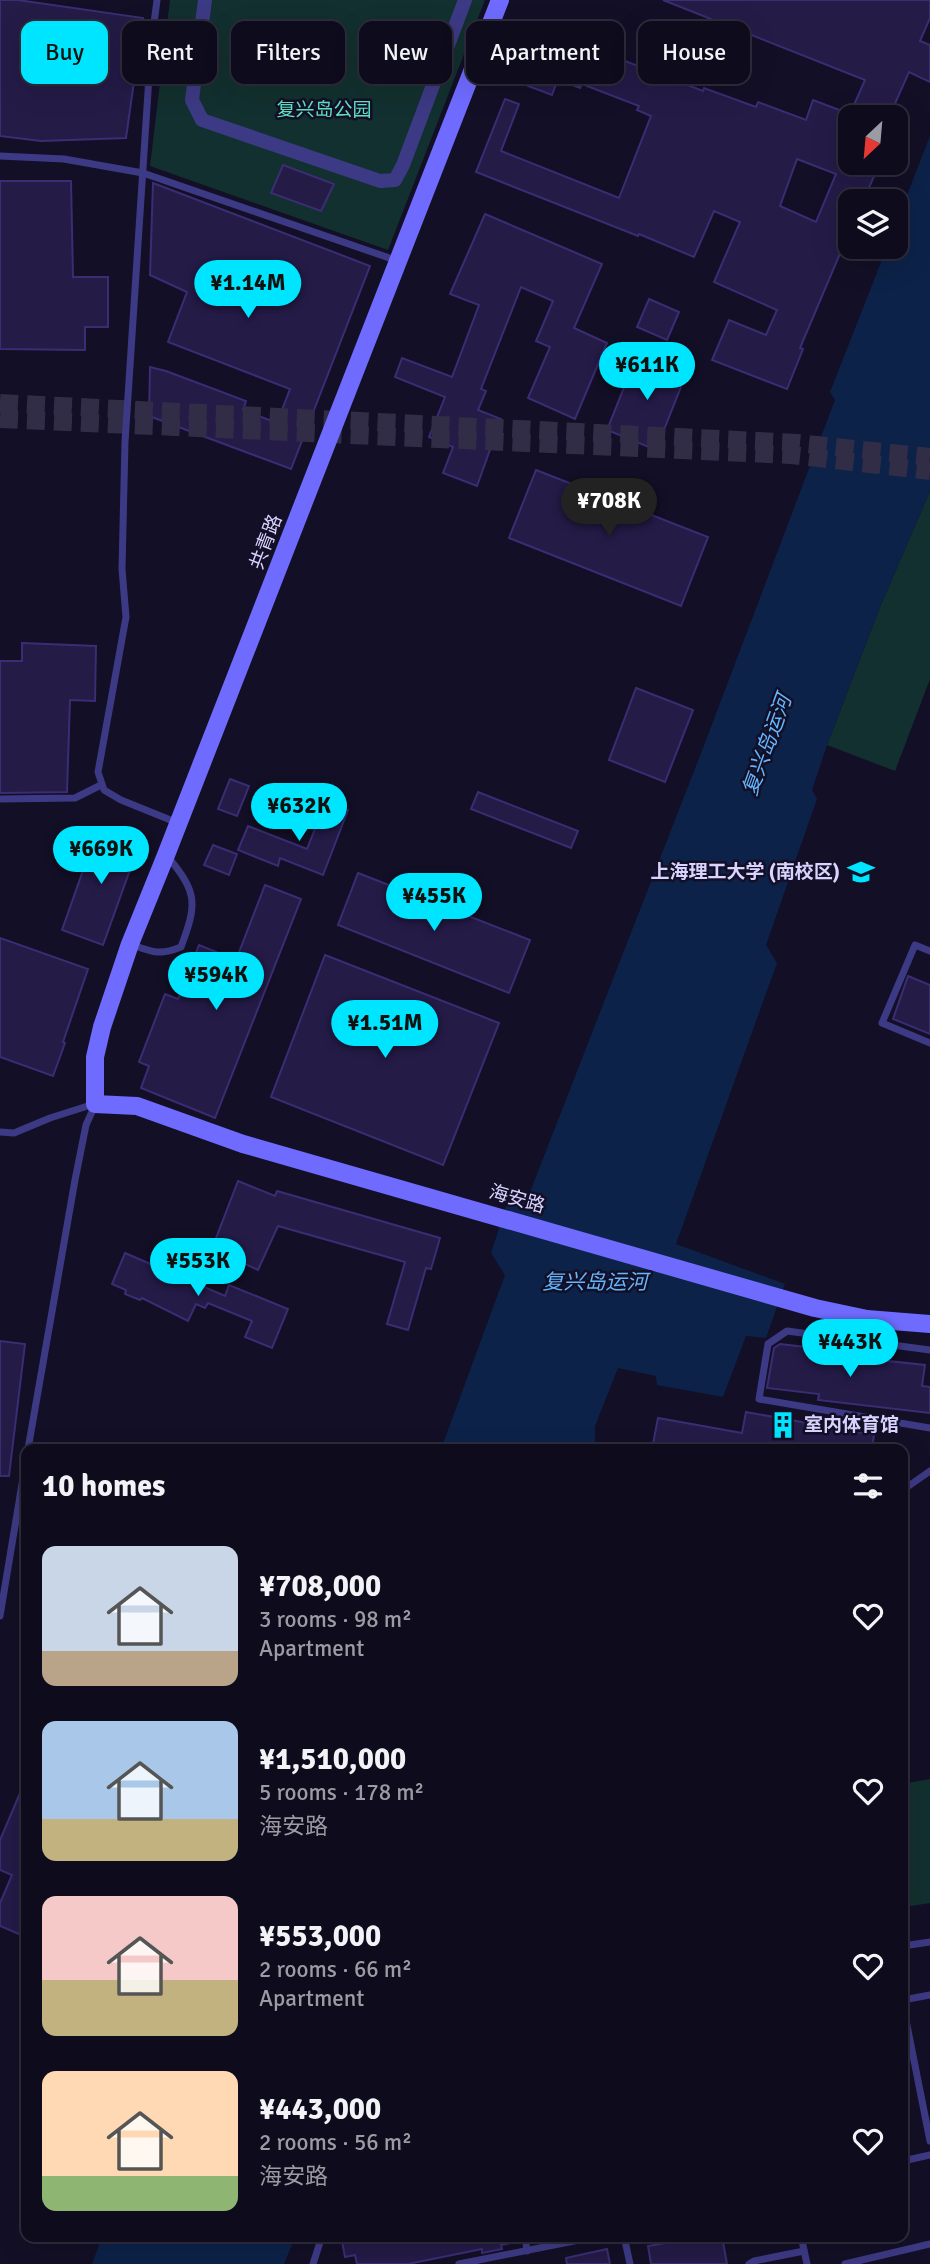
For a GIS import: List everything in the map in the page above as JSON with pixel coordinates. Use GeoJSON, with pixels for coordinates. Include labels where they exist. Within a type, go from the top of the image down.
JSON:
{"type":"FeatureCollection","features":[{"type":"Feature","properties":{"kind":"street"},"geometry":{"type":"LineString","coordinates":[[205,0],[192,100],[202,120],[380,181],[395,180],[403,165],[465,0]]}},
{"type":"Feature","properties":{"kind":"street","name":"共青路"},"geometry":{"type":"LineString","coordinates":[[95,1104],[95,1057],[115,985],[130,944],[499,0]]}},
{"type":"Feature","properties":{"kind":"street","name":"海安路"},"geometry":{"type":"LineString","coordinates":[[95,1104],[137,1106],[243,1144],[842,1315],[930,1324]]}},
{"type":"Feature","properties":{"kind":"lane"},"geometry":{"type":"LineString","coordinates":[[157,0],[151,46],[125,442],[122,569],[126,617],[98,772],[104,790],[121,800],[179,823]]}},
{"type":"Feature","properties":{"kind":"lane"},"geometry":{"type":"LineString","coordinates":[[0,156],[64,159],[143,173],[399,261]]}},
{"type":"Feature","properties":{"kind":"lane"},"geometry":{"type":"LineString","coordinates":[[0,799],[75,798],[101,785]]}},
{"type":"Feature","properties":{"kind":"lane"},"geometry":{"type":"LineString","coordinates":[[130,944],[154,953],[166,953],[181,947],[192,917],[193,904],[184,877],[166,855]]}},
{"type":"Feature","properties":{"kind":"lane"},"geometry":{"type":"LineString","coordinates":[[930,951],[915,945],[882,1023],[930,1043]]}},
{"type":"Feature","properties":{"kind":"lane"},"geometry":{"type":"LineString","coordinates":[[0,1132],[15,1133],[50,1118],[95,1104]]}},
{"type":"Feature","properties":{"kind":"lane"},"geometry":{"type":"LineString","coordinates":[[29,1444],[75,1180],[86,1125],[95,1104]]}},
{"type":"Feature","properties":{"kind":"lane"},"geometry":{"type":"LineString","coordinates":[[930,1350],[787,1331],[768,1344],[759,1399],[930,1428]]}},
{"type":"Feature","properties":{"kind":"lane"},"geometry":{"type":"LineString","coordinates":[[908,1486],[930,1471]]}},
{"type":"Feature","properties":{"kind":"lane"},"geometry":{"type":"LineString","coordinates":[[0,1616],[21,1490]]}},
{"type":"Feature","properties":{"kind":"lane"},"geometry":{"type":"LineString","coordinates":[[908,1946],[930,1941]]}},
{"type":"Feature","properties":{"kind":"lane"},"geometry":{"type":"LineString","coordinates":[[908,2001],[930,1995]]}},
{"type":"Feature","properties":{"kind":"lane"},"geometry":{"type":"LineString","coordinates":[[908,2046],[930,2141]]}},
{"type":"Feature","properties":{"kind":"lane"},"geometry":{"type":"LineString","coordinates":[[908,2160],[930,2155]]}},
{"type":"Feature","properties":{"kind":"lane"},"geometry":{"type":"LineString","coordinates":[[313,2264],[320,2242]]}},
{"type":"Feature","properties":{"kind":"lane"},"geometry":{"type":"LineString","coordinates":[[526,2242],[527,2251]]}},
{"type":"Feature","properties":{"kind":"lane"},"geometry":{"type":"LineString","coordinates":[[460,2264],[503,2260],[527,2251],[570,2242]]}},
{"type":"Feature","properties":{"kind":"lane"},"geometry":{"type":"LineString","coordinates":[[625,2242],[630,2264]]}},
{"type":"Feature","properties":{"kind":"lane"},"geometry":{"type":"LineString","coordinates":[[802,2242],[807,2264]]}},
{"type":"Feature","properties":{"kind":"lane"},"geometry":{"type":"LineString","coordinates":[[845,2264],[930,2244]]}},
{"type":"Feature","properties":{"kind":"lane"},"geometry":{"type":"LineString","coordinates":[[748,2264],[804,2251]]}},
{"type":"Feature","properties":{"kind":"green space","name":"复兴岛公园"},"geometry":{"type":"Polygon","coordinates":[[[170,0],[485,0],[477,21],[466,21],[466,49],[388,250],[150,166],[160,84],[217,84],[217,21],[167,21],[170,0]]]}},
{"type":"Feature","properties":{"kind":"green space"},"geometry":{"type":"Polygon","coordinates":[[[930,491],[930,679],[895,771],[827,745],[880,607],[930,491]]]}},
{"type":"Feature","properties":{"kind":"green space"},"geometry":{"type":"Polygon","coordinates":[[[930,1779],[930,1903],[908,1906],[908,1783],[930,1779]]]}},
{"type":"Feature","properties":{"kind":"water","name":"复兴岛运河"},"geometry":{"type":"Polygon","coordinates":[[[930,136],[930,491],[880,607],[827,745],[812,790],[817,799],[766,945],[777,963],[676,1244],[785,1284],[766,1338],[746,1336],[723,1397],[657,1385],[656,1376],[618,1368],[595,1426],[595,1444],[443,1444],[505,1275],[491,1253],[508,1200],[530,1192],[835,400],[830,392],[882,259],[908,259],[908,192],[930,136]]]}},
{"type":"Feature","properties":{"kind":"water"},"geometry":{"type":"Polygon","coordinates":[[[100,2242],[293,2242],[284,2264],[92,2264],[100,2242]]]}},
{"type":"Feature","properties":{"kind":"building"},"geometry":{"type":"Polygon","coordinates":[[[0,0],[18,0],[143,18],[143,21],[122,21],[122,84],[134,84],[126,138],[41,141],[0,136],[0,0]]]}},
{"type":"Feature","properties":{"kind":"building"},"geometry":{"type":"Polygon","coordinates":[[[663,0],[930,0],[930,18],[920,41],[930,45],[930,82],[909,72],[894,105],[854,105],[865,80],[750,34],[750,21],[716,21],[663,0]]]}},
{"type":"Feature","properties":{"kind":"building"},"geometry":{"type":"Polygon","coordinates":[[[624,61],[638,66],[638,84],[685,84],[703,91],[704,88],[756,107],[758,102],[806,120],[813,100],[838,109],[838,175],[875,175],[868,189],[838,189],[838,258],[800,348],[803,349],[787,389],[712,360],[729,320],[766,335],[777,310],[714,282],[740,222],[714,211],[694,257],[476,172],[505,99],[519,104],[501,151],[619,198],[651,116],[637,110],[639,106],[582,84],[624,84],[624,61]],[[797,159],[780,206],[816,222],[836,174],[797,159]]]}},
{"type":"Feature","properties":{"kind":"building"},"geometry":{"type":"Polygon","coordinates":[[[529,84],[556,84],[552,95],[528,86],[529,84]]]}},
{"type":"Feature","properties":{"kind":"building"},"geometry":{"type":"Polygon","coordinates":[[[283,165],[334,184],[321,211],[271,193],[283,165]]]}},
{"type":"Feature","properties":{"kind":"building"},"geometry":{"type":"Polygon","coordinates":[[[0,181],[71,181],[73,277],[108,277],[108,327],[85,327],[85,350],[0,349],[0,181]]]}},
{"type":"Feature","properties":{"kind":"building"},"geometry":{"type":"Polygon","coordinates":[[[153,183],[370,266],[291,469],[149,416],[150,367],[246,401],[243,410],[277,423],[290,389],[168,342],[187,292],[150,275],[153,183]]]}},
{"type":"Feature","properties":{"kind":"building"},"geometry":{"type":"Polygon","coordinates":[[[485,214],[602,264],[574,328],[607,343],[575,419],[528,398],[550,347],[536,341],[553,301],[521,287],[481,389],[486,391],[478,410],[501,419],[477,486],[443,473],[453,447],[429,437],[445,397],[395,377],[402,358],[452,377],[479,305],[450,294],[485,214]]]}},
{"type":"Feature","properties":{"kind":"building"},"geometry":{"type":"Polygon","coordinates":[[[649,299],[679,312],[667,340],[637,327],[649,299]]]}},
{"type":"Feature","properties":{"kind":"building"},"geometry":{"type":"Polygon","coordinates":[[[637,355],[686,374],[656,450],[607,430],[637,355]]]}},
{"type":"Feature","properties":{"kind":"building"},"geometry":{"type":"Polygon","coordinates":[[[536,470],[708,537],[681,606],[509,538],[536,470]]]}},
{"type":"Feature","properties":{"kind":"building"},"geometry":{"type":"Polygon","coordinates":[[[22,643],[96,646],[95,701],[70,700],[67,792],[0,793],[0,661],[22,661],[22,643]]]}},
{"type":"Feature","properties":{"kind":"building"},"geometry":{"type":"Polygon","coordinates":[[[636,688],[693,710],[665,782],[609,760],[636,688]]]}},
{"type":"Feature","properties":{"kind":"building"},"geometry":{"type":"Polygon","coordinates":[[[230,779],[249,786],[237,816],[218,809],[230,779]]]}},
{"type":"Feature","properties":{"kind":"building"},"geometry":{"type":"Polygon","coordinates":[[[478,792],[578,831],[571,848],[471,809],[478,792]]]}},
{"type":"Feature","properties":{"kind":"building"},"geometry":{"type":"Polygon","coordinates":[[[326,801],[348,810],[323,875],[280,858],[278,866],[238,850],[248,826],[307,849],[326,801]]]}},
{"type":"Feature","properties":{"kind":"building"},"geometry":{"type":"Polygon","coordinates":[[[98,828],[140,842],[103,945],[62,930],[98,828]]]}},
{"type":"Feature","properties":{"kind":"building"},"geometry":{"type":"Polygon","coordinates":[[[213,845],[237,854],[229,875],[204,865],[213,845]]]}},
{"type":"Feature","properties":{"kind":"building"},"geometry":{"type":"Polygon","coordinates":[[[358,873],[530,940],[509,993],[338,925],[358,873]]]}},
{"type":"Feature","properties":{"kind":"building"},"geometry":{"type":"Polygon","coordinates":[[[265,885],[301,899],[215,1118],[141,1088],[149,1066],[139,1062],[165,994],[178,999],[199,945],[236,960],[265,885]]]}},
{"type":"Feature","properties":{"kind":"building"},"geometry":{"type":"Polygon","coordinates":[[[0,938],[88,969],[53,1076],[0,1057],[0,938]]]}},
{"type":"Feature","properties":{"kind":"building"},"geometry":{"type":"Polygon","coordinates":[[[325,955],[499,1023],[443,1165],[271,1097],[325,955]]]}},
{"type":"Feature","properties":{"kind":"building"},"geometry":{"type":"Polygon","coordinates":[[[908,976],[930,985],[930,1034],[893,1019],[908,976]]]}},
{"type":"Feature","properties":{"kind":"building"},"geometry":{"type":"Polygon","coordinates":[[[238,1181],[275,1196],[277,1191],[440,1238],[431,1269],[426,1268],[408,1330],[387,1324],[405,1262],[278,1226],[258,1270],[235,1259],[237,1255],[213,1246],[238,1181]]]}},
{"type":"Feature","properties":{"kind":"building"},"geometry":{"type":"Polygon","coordinates":[[[125,1253],[225,1296],[229,1285],[288,1309],[272,1348],[245,1337],[252,1321],[208,1303],[205,1308],[196,1304],[188,1321],[142,1298],[140,1300],[125,1294],[126,1290],[112,1284],[125,1253]]]}},
{"type":"Feature","properties":{"kind":"building"},"geometry":{"type":"Polygon","coordinates":[[[0,1341],[25,1344],[9,1476],[0,1476],[0,1341]]]}},
{"type":"Feature","properties":{"kind":"building"},"geometry":{"type":"Polygon","coordinates":[[[780,1344],[824,1349],[823,1354],[925,1365],[922,1386],[930,1387],[930,1413],[818,1400],[819,1394],[767,1388],[774,1348],[780,1344]]]}},
{"type":"Feature","properties":{"kind":"building","name":"室内体育馆"},"geometry":{"type":"Polygon","coordinates":[[[746,1412],[874,1435],[873,1444],[653,1444],[658,1418],[742,1433],[746,1412]]]}},
{"type":"Feature","properties":{"kind":"building"},"geometry":{"type":"Polygon","coordinates":[[[21,1791],[21,1935],[0,1926],[0,1903],[12,1875],[0,1870],[0,1840],[21,1791]]]}},
{"type":"Feature","properties":{"kind":"building"},"geometry":{"type":"Polygon","coordinates":[[[342,2242],[511,2242],[501,2245],[502,2249],[482,2253],[482,2249],[408,2264],[357,2264],[355,2255],[345,2257],[342,2242]]]}},
{"type":"Feature","properties":{"kind":"building"},"geometry":{"type":"Polygon","coordinates":[[[672,2242],[723,2242],[727,2264],[651,2264],[648,2246],[672,2242]]]}},
{"type":"Feature","properties":{"kind":"building"},"geometry":{"type":"Polygon","coordinates":[[[607,2249],[610,2264],[567,2264],[566,2258],[607,2249]]]}},
{"type":"Feature","properties":{"kind":"tunnel"},"geometry":{"type":"LineString","coordinates":[[0,403],[798,443],[930,457]]}},
{"type":"Feature","properties":{"kind":"tunnel"},"geometry":{"type":"LineString","coordinates":[[0,419],[791,455],[930,471]]}},
{"type":"Feature","properties":{"kind":"place","name":"上海理工大学 (南校区)"},"geometry":{"type":"Point","coordinates":[861,872]}},
{"type":"Feature","properties":{"kind":"place","name":"室内体育馆"},"geometry":{"type":"Point","coordinates":[783,1425]}}]}
